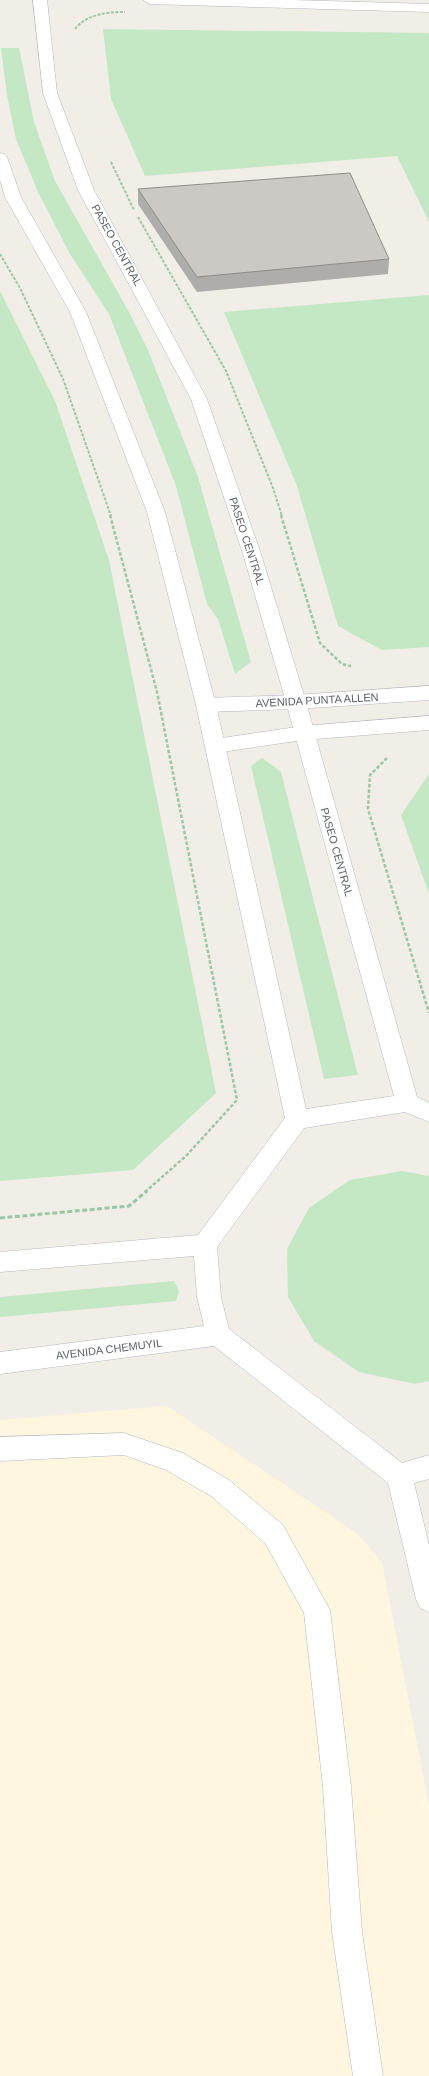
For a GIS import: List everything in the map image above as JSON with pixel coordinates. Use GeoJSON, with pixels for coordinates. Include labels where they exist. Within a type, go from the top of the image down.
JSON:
{"type":"FeatureCollection","features":[{"type":"Feature","properties":{"kind":"main road","name":"PASEO CENTRAL"},"geometry":{"type":"LineString","coordinates":[[40,0],[50,93],[86,190],[199,399],[252,554],[296,702],[303,733],[407,1103]]}},
{"type":"Feature","properties":{"kind":"main road"},"geometry":{"type":"LineString","coordinates":[[150,0],[429,8]]}},
{"type":"Feature","properties":{"kind":"main road"},"geometry":{"type":"LineString","coordinates":[[0,157],[13,197],[78,312],[156,512],[206,705],[297,1120]]}},
{"type":"Feature","properties":{"kind":"main road","name":"AVENIDA PUNTA ALLEN"},"geometry":{"type":"LineString","coordinates":[[206,705],[296,702],[429,693]]}},
{"type":"Feature","properties":{"kind":"main road"},"geometry":{"type":"LineString","coordinates":[[215,746],[303,733],[429,723]]}},
{"type":"Feature","properties":{"kind":"main road"},"geometry":{"type":"LineString","coordinates":[[429,1113],[407,1103],[297,1120],[205,1245],[209,1297],[218,1335],[399,1476],[429,1599]]}},
{"type":"Feature","properties":{"kind":"main road"},"geometry":{"type":"LineString","coordinates":[[0,1262],[205,1245]]}},
{"type":"Feature","properties":{"kind":"main road","name":"AVENIDA CHEMUYIL"},"geometry":{"type":"LineString","coordinates":[[0,1362],[218,1335]]}},
{"type":"Feature","properties":{"kind":"main road"},"geometry":{"type":"LineString","coordinates":[[0,1449],[124,1444],[174,1461],[220,1488],[274,1534],[317,1610],[337,1787],[347,1932],[368,2076]]}},
{"type":"Feature","properties":{"kind":"main road"},"geometry":{"type":"LineString","coordinates":[[399,1476],[429,1467]]}},
{"type":"Feature","properties":{"kind":"path"},"geometry":{"type":"LineString","coordinates":[[75,33],[76,27],[88,18],[108,12],[132,12]]}},
{"type":"Feature","properties":{"kind":"path"},"geometry":{"type":"LineString","coordinates":[[108,155],[135,212],[226,370],[273,488],[320,643],[342,664]]}},
{"type":"Feature","properties":{"kind":"path"},"geometry":{"type":"LineString","coordinates":[[0,254],[20,288],[63,379],[110,514],[157,692],[237,1100],[186,1156],[128,1206],[0,1218]]}},
{"type":"Feature","properties":{"kind":"path"},"geometry":{"type":"LineString","coordinates":[[370,775],[368,809],[429,1013]]}},
{"type":"Feature","properties":{"kind":"shaded area"},"geometry":{"type":"Polygon","coordinates":[[[167,1406],[358,1534],[382,1562],[429,1806],[429,2076],[0,2076],[0,1420],[167,1406]]]}},
{"type":"Feature","properties":{"kind":"green space"},"geometry":{"type":"Polygon","coordinates":[[[103,29],[429,33],[429,222],[397,156],[145,176],[111,99],[103,29]]]}},
{"type":"Feature","properties":{"kind":"green space"},"geometry":{"type":"Polygon","coordinates":[[[1,48],[19,48],[34,122],[55,181],[129,312],[148,350],[198,477],[251,662],[235,674],[218,619],[207,604],[176,486],[109,314],[70,254],[38,192],[16,139],[7,95],[1,48]]]}},
{"type":"Feature","properties":{"kind":"green space"},"geometry":{"type":"Polygon","coordinates":[[[0,291],[55,401],[109,560],[216,1093],[133,1170],[0,1181],[0,291]]]}},
{"type":"Feature","properties":{"kind":"green space"},"geometry":{"type":"Polygon","coordinates":[[[429,295],[429,647],[382,650],[338,626],[297,486],[224,312],[429,295]]]}},
{"type":"Feature","properties":{"kind":"green space"},"geometry":{"type":"Polygon","coordinates":[[[262,758],[281,772],[358,1075],[324,1079],[251,766],[262,758]]]}},
{"type":"Feature","properties":{"kind":"green space"},"geometry":{"type":"Polygon","coordinates":[[[429,774],[429,894],[401,815],[429,774]]]}},
{"type":"Feature","properties":{"kind":"green space"},"geometry":{"type":"Polygon","coordinates":[[[402,1171],[429,1176],[429,1381],[415,1384],[359,1372],[314,1341],[288,1297],[287,1249],[309,1208],[350,1180],[402,1171]]]}},
{"type":"Feature","properties":{"kind":"green space"},"geometry":{"type":"Polygon","coordinates":[[[174,1281],[179,1291],[176,1301],[0,1317],[0,1297],[174,1281]]]}},
{"type":"Feature","properties":{"kind":"building"},"geometry":{"type":"Polygon","coordinates":[[[350,173],[389,259],[197,277],[138,189],[350,173]]]}}]}
